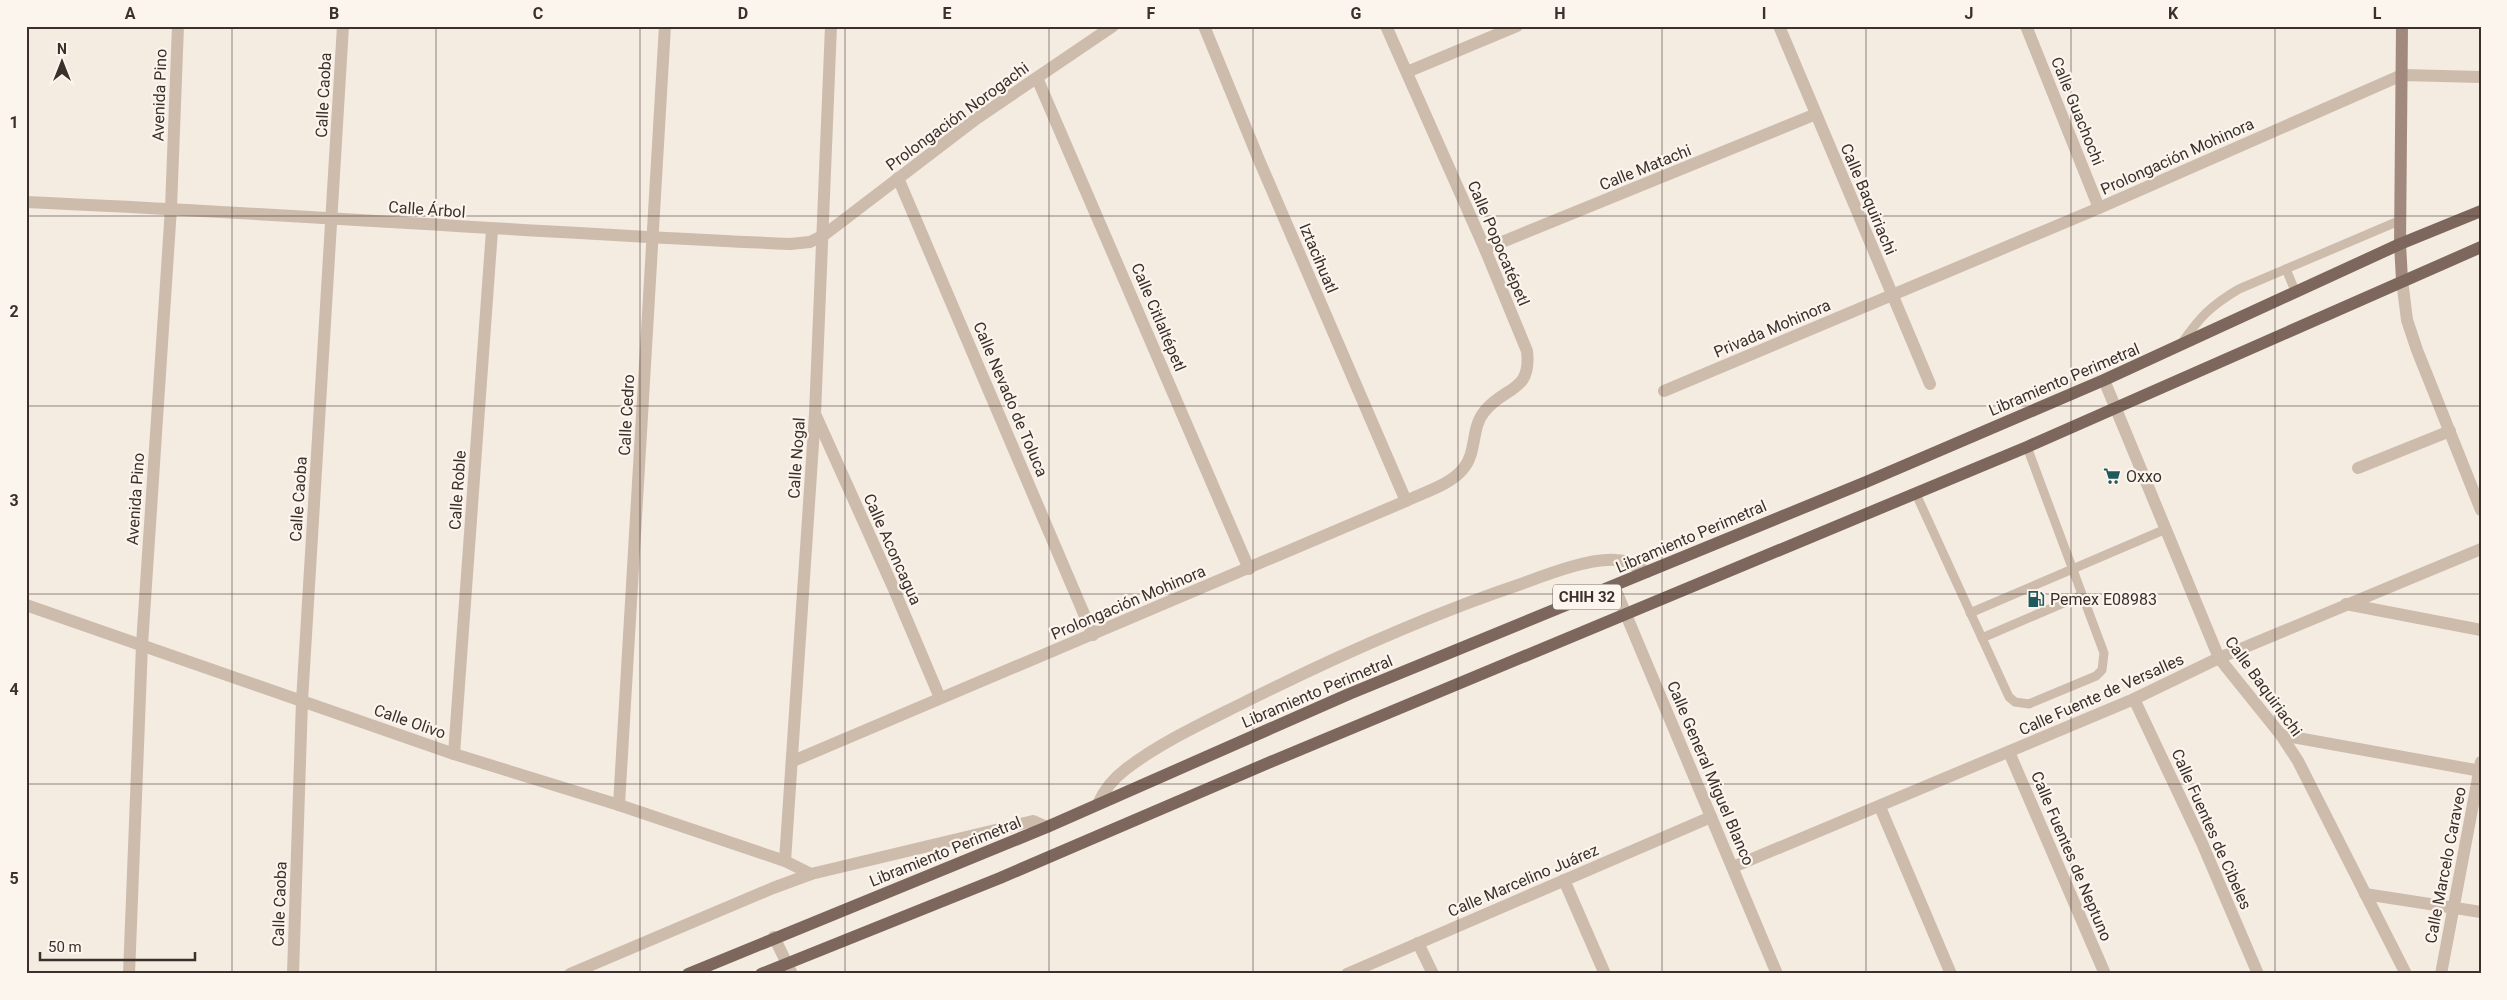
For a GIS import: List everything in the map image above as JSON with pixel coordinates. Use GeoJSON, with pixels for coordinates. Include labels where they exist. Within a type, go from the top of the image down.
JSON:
{"type":"FeatureCollection","features":[{"type":"Feature","properties":{"kind":"main road","name":"Libramiento Perimetral"},"geometry":{"type":"LineString","coordinates":[[688,974],[1047,827],[1350,694],[1614,586],[2104,380],[2400,244],[2481,211]]}},
{"type":"Feature","properties":{"kind":"main road","name":"CHIH 32"},"geometry":{"type":"LineString","coordinates":[[761,974],[789,969],[1626,614],[2116,410],[2402,280],[2481,247]]}},
{"type":"Feature","properties":{"kind":"street","name":"Avenida Pino"},"geometry":{"type":"LineString","coordinates":[[129,974],[142,645],[171,208],[178,26]]}},
{"type":"Feature","properties":{"kind":"street","name":"Calle Caoba"},"geometry":{"type":"LineString","coordinates":[[293,974],[302,701],[343,26]]}},
{"type":"Feature","properties":{"kind":"street","name":"Calle Cedro"},"geometry":{"type":"LineString","coordinates":[[619,805],[665,26]]}},
{"type":"Feature","properties":{"kind":"street","name":"Calle Nogal"},"geometry":{"type":"LineString","coordinates":[[785,861],[815,414],[824,236],[831,26]]}},
{"type":"Feature","properties":{"kind":"street","name":"Prolongación Norogachi"},"geometry":{"type":"LineString","coordinates":[[824,236],[976,119],[1113,26]]}},
{"type":"Feature","properties":{"kind":"street","name":"Iztacihuatl"},"geometry":{"type":"LineString","coordinates":[[1204,26],[1259,160],[1406,500]]}},
{"type":"Feature","properties":{"kind":"street","name":"Calle Popocatépetl"},"geometry":{"type":"LineString","coordinates":[[1386,26],[1485,249],[1526,351],[1528,364],[1525,377],[1483,413],[1478,422],[1468,462]]}},
{"type":"Feature","properties":{"kind":"street"},"geometry":{"type":"LineString","coordinates":[[1407,72],[1517,26]]}},
{"type":"Feature","properties":{"kind":"street","name":"Calle Baquiriachi"},"geometry":{"type":"LineString","coordinates":[[1779,26],[1930,384]]}},
{"type":"Feature","properties":{"kind":"street","name":"Calle Guachochi"},"geometry":{"type":"LineString","coordinates":[[2026,26],[2099,208]]}},
{"type":"Feature","properties":{"kind":"street"},"geometry":{"type":"LineString","coordinates":[[2402,26],[2400,244],[2407,320],[2481,510]]}},
{"type":"Feature","properties":{"kind":"street","name":"Prolongación Mohinora"},"geometry":{"type":"LineString","coordinates":[[1892,296],[2099,208],[2402,75],[2481,77]]}},
{"type":"Feature","properties":{"kind":"street","name":"Calle Citlaltépetl"},"geometry":{"type":"LineString","coordinates":[[1037,78],[1249,569]]}},
{"type":"Feature","properties":{"kind":"street","name":"Calle Matachi"},"geometry":{"type":"LineString","coordinates":[[1485,249],[1816,114]]}},
{"type":"Feature","properties":{"kind":"street","name":"Calle Nevado de Toluca"},"geometry":{"type":"LineString","coordinates":[[898,178],[1093,635]]}},
{"type":"Feature","properties":{"kind":"street","name":"Calle Árbol"},"geometry":{"type":"LineString","coordinates":[[26,202],[171,208],[492,230],[790,244],[810,242],[824,236]]}},
{"type":"Feature","properties":{"kind":"street","name":"Calle Roble"},"geometry":{"type":"LineString","coordinates":[[454,754],[492,230]]}},
{"type":"Feature","properties":{"kind":"street","name":"Privada Mohinora"},"geometry":{"type":"LineString","coordinates":[[1664,391],[1892,296]]}},
{"type":"Feature","properties":{"kind":"street","name":"Calle Baquiriachi"},"geometry":{"type":"LineString","coordinates":[[2104,380],[2220,658],[2281,735],[2298,761],[2406,974]]}},
{"type":"Feature","properties":{"kind":"street","name":"Calle Aconcagua"},"geometry":{"type":"LineString","coordinates":[[815,414],[893,587],[940,698]]}},
{"type":"Feature","properties":{"kind":"street"},"geometry":{"type":"LineString","coordinates":[[2358,468],[2450,431]]}},
{"type":"Feature","properties":{"kind":"street","name":"Prolongación Mohinora"},"geometry":{"type":"LineString","coordinates":[[793,761],[1249,569],[1406,500],[1451,479],[1468,462]]}},
{"type":"Feature","properties":{"kind":"street","name":"Calle Fuente de Versalles"},"geometry":{"type":"LineString","coordinates":[[1733,867],[1880,807],[2134,699],[2220,658],[2481,549]]}},
{"type":"Feature","properties":{"kind":"street"},"geometry":{"type":"LineString","coordinates":[[1098,804],[1104,790],[1126,769],[1165,744],[1302,673],[1422,621],[1540,577],[1603,560],[1628,562],[1647,572]]}},
{"type":"Feature","properties":{"kind":"street","name":"Calle General Miguel Blanco"},"geometry":{"type":"LineString","coordinates":[[1614,586],[1777,974]]}},
{"type":"Feature","properties":{"kind":"street"},"geometry":{"type":"LineString","coordinates":[[2346,604],[2481,630]]}},
{"type":"Feature","properties":{"kind":"street","name":"Calle Olivo"},"geometry":{"type":"LineString","coordinates":[[26,605],[454,754],[619,805],[785,861]]}},
{"type":"Feature","properties":{"kind":"street","name":"Calle Fuentes de Cibeles"},"geometry":{"type":"LineString","coordinates":[[2134,699],[2202,843],[2258,974]]}},
{"type":"Feature","properties":{"kind":"street"},"geometry":{"type":"LineString","coordinates":[[2281,735],[2480,768]]}},
{"type":"Feature","properties":{"kind":"street","name":"Calle Fuentes de Neptuno"},"geometry":{"type":"LineString","coordinates":[[2008,752],[2105,974]]}},
{"type":"Feature","properties":{"kind":"street","name":"Calle Marcelo Caraveo"},"geometry":{"type":"LineString","coordinates":[[2441,974],[2480,768]]}},
{"type":"Feature","properties":{"kind":"street"},"geometry":{"type":"LineString","coordinates":[[1880,807],[1951,974]]}},
{"type":"Feature","properties":{"kind":"street","name":"Calle Marcelino Juárez"},"geometry":{"type":"LineString","coordinates":[[1347,974],[1711,817]]}},
{"type":"Feature","properties":{"kind":"street"},"geometry":{"type":"LineString","coordinates":[[570,974],[773,888],[812,874],[1033,821],[1047,827]]}},
{"type":"Feature","properties":{"kind":"street"},"geometry":{"type":"LineString","coordinates":[[785,861],[812,874]]}},
{"type":"Feature","properties":{"kind":"street"},"geometry":{"type":"LineString","coordinates":[[1564,880],[1605,974]]}},
{"type":"Feature","properties":{"kind":"street"},"geometry":{"type":"LineString","coordinates":[[2365,894],[2481,912]]}},
{"type":"Feature","properties":{"kind":"street"},"geometry":{"type":"LineString","coordinates":[[774,938],[789,969]]}},
{"type":"Feature","properties":{"kind":"street"},"geometry":{"type":"LineString","coordinates":[[1418,943],[1433,974]]}},
{"type":"Feature","properties":{"kind":"lane"},"geometry":{"type":"LineString","coordinates":[[2180,346],[2198,320],[2214,304],[2239,289],[2400,220]]}},
{"type":"Feature","properties":{"kind":"lane"},"geometry":{"type":"LineString","coordinates":[[2286,269],[2296,293]]}},
{"type":"Feature","properties":{"kind":"lane"},"geometry":{"type":"LineString","coordinates":[[1916,494],[2009,697],[2015,702],[2030,704],[2096,676],[2102,670],[2104,654],[2027,447]]}},
{"type":"Feature","properties":{"kind":"lane"},"geometry":{"type":"LineString","coordinates":[[1970,613],[2166,529]]}},
{"type":"Feature","properties":{"kind":"lane"},"geometry":{"type":"LineString","coordinates":[[1982,638],[2082,594]]}},
{"type":"Feature","properties":{"kind":"place","name":"Oxxo"},"geometry":{"type":"Point","coordinates":[2112,476]}},
{"type":"Feature","properties":{"kind":"place","name":"Pemex E08983"},"geometry":{"type":"Point","coordinates":[2036,599]}}]}
